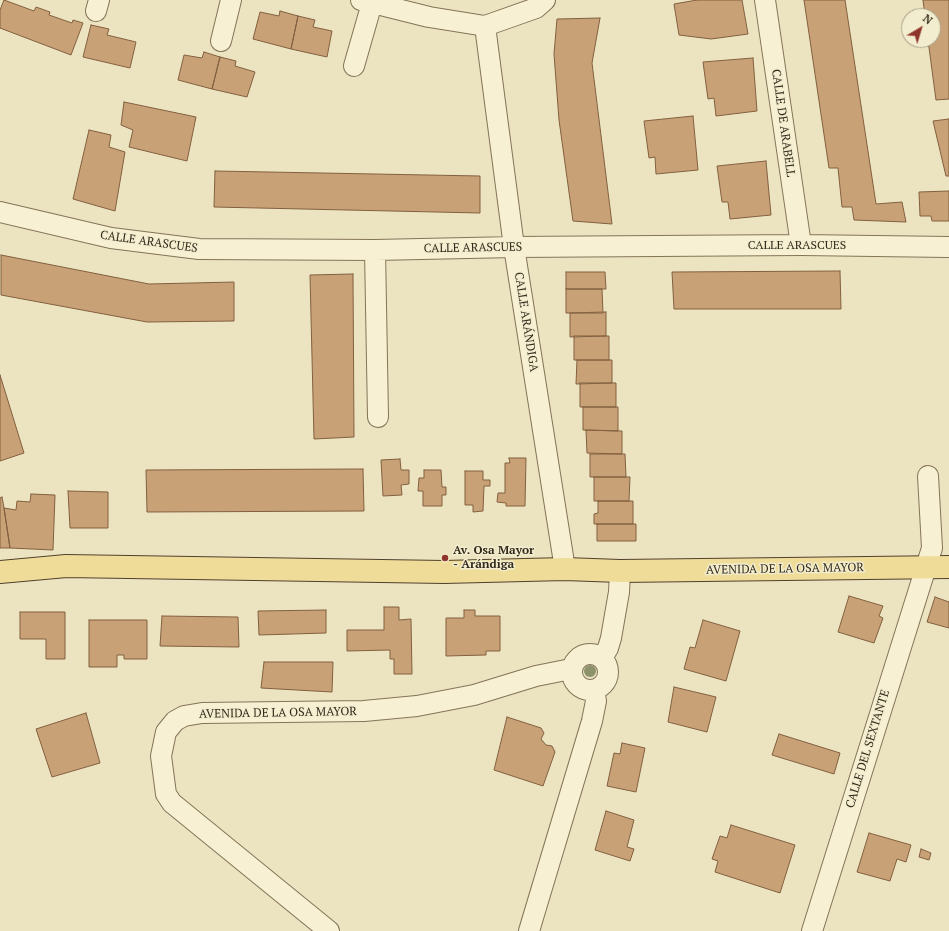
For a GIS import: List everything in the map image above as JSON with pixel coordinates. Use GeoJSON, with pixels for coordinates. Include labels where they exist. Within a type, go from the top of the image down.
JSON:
{"type":"FeatureCollection","features":[{"type":"Feature","properties":{"kind":"main road","name":"AVENIDA DE LA OSA MAYOR"},"geometry":{"type":"LineString","coordinates":[[0,572],[66,566],[444,572],[565,569],[620,571],[949,567]]}},
{"type":"Feature","properties":{"kind":"street"},"geometry":{"type":"LineString","coordinates":[[221,41],[231,0]]}},
{"type":"Feature","properties":{"kind":"street"},"geometry":{"type":"LineString","coordinates":[[354,66],[366,1],[429,17],[485,26],[536,8],[545,0]]}},
{"type":"Feature","properties":{"kind":"street","name":"CALLE DE ARABELL"},"geometry":{"type":"LineString","coordinates":[[765,0],[801,245]]}},
{"type":"Feature","properties":{"kind":"street","name":"CALLE ARÁNDIGA"},"geometry":{"type":"LineString","coordinates":[[485,26],[514,247],[565,569]]}},
{"type":"Feature","properties":{"kind":"street","name":"CALLE ARASCUES"},"geometry":{"type":"LineString","coordinates":[[0,212],[111,238],[199,250],[375,250],[514,247],[801,245],[949,247]]}},
{"type":"Feature","properties":{"kind":"street"},"geometry":{"type":"LineString","coordinates":[[375,250],[378,417]]}},
{"type":"Feature","properties":{"kind":"street","name":"CALLE DEL SEXTANTE"},"geometry":{"type":"LineString","coordinates":[[812,931],[924,568],[932,548],[928,476]]}},
{"type":"Feature","properties":{"kind":"street"},"geometry":{"type":"LineString","coordinates":[[602,658],[608,648],[611,638],[619,592],[620,571]]}},
{"type":"Feature","properties":{"kind":"street"},"geometry":{"type":"LineString","coordinates":[[584,655],[596,655],[602,658],[606,662],[608,674],[604,684],[594,690],[582,689],[577,686],[573,681],[571,669],[574,662],[584,655]]}},
{"type":"Feature","properties":{"kind":"street","name":"AVENIDA DE LA OSA MAYOR"},"geometry":{"type":"LineString","coordinates":[[329,931],[172,803],[166,794],[161,756],[166,732],[175,721],[184,716],[202,713],[364,711],[417,706],[474,695],[544,674],[571,669]]}},
{"type":"Feature","properties":{"kind":"street"},"geometry":{"type":"LineString","coordinates":[[529,931],[592,721],[596,701],[594,690]]}},
{"type":"Feature","properties":{"kind":"building"},"geometry":{"type":"Polygon","coordinates":[[[4,0],[34,11],[36,7],[50,12],[49,15],[72,23],[73,20],[83,23],[71,55],[0,28],[0,10],[4,0]]]}},
{"type":"Feature","properties":{"kind":"building"},"geometry":{"type":"Polygon","coordinates":[[[697,0],[742,0],[748,34],[711,39],[679,35],[674,4],[697,0]]]}},
{"type":"Feature","properties":{"kind":"building"},"geometry":{"type":"Polygon","coordinates":[[[804,0],[845,0],[876,204],[902,202],[906,222],[854,220],[852,207],[842,207],[838,168],[829,168],[804,0]]]}},
{"type":"Feature","properties":{"kind":"building"},"geometry":{"type":"Polygon","coordinates":[[[923,0],[949,0],[949,99],[936,100],[929,48],[941,48],[941,8],[924,8],[923,0]]]}},
{"type":"Feature","properties":{"kind":"building"},"geometry":{"type":"Polygon","coordinates":[[[280,11],[298,16],[291,49],[253,39],[260,12],[279,16],[280,11]]]}},
{"type":"Feature","properties":{"kind":"building"},"geometry":{"type":"Polygon","coordinates":[[[298,16],[315,20],[313,27],[332,31],[327,57],[291,49],[298,16]]]}},
{"type":"Feature","properties":{"kind":"building"},"geometry":{"type":"Polygon","coordinates":[[[600,18],[592,63],[612,224],[573,221],[559,120],[554,54],[557,19],[600,18]]]}},
{"type":"Feature","properties":{"kind":"building"},"geometry":{"type":"Polygon","coordinates":[[[91,25],[109,29],[107,35],[136,42],[130,68],[83,57],[91,25]]]}},
{"type":"Feature","properties":{"kind":"building"},"geometry":{"type":"Polygon","coordinates":[[[204,52],[220,57],[212,89],[178,80],[184,55],[202,58],[204,52]]]}},
{"type":"Feature","properties":{"kind":"building"},"geometry":{"type":"Polygon","coordinates":[[[220,57],[236,61],[235,66],[255,72],[247,97],[212,89],[220,57]]]}},
{"type":"Feature","properties":{"kind":"building"},"geometry":{"type":"Polygon","coordinates":[[[753,58],[757,111],[716,116],[714,98],[708,99],[703,62],[753,58]]]}},
{"type":"Feature","properties":{"kind":"building"},"geometry":{"type":"Polygon","coordinates":[[[124,102],[196,117],[187,161],[129,147],[133,130],[121,125],[124,102]]]}},
{"type":"Feature","properties":{"kind":"building"},"geometry":{"type":"Polygon","coordinates":[[[693,116],[698,170],[656,174],[655,157],[649,158],[644,121],[693,116]]]}},
{"type":"Feature","properties":{"kind":"building"},"geometry":{"type":"Polygon","coordinates":[[[949,119],[949,176],[946,176],[933,121],[949,119]]]}},
{"type":"Feature","properties":{"kind":"building"},"geometry":{"type":"Polygon","coordinates":[[[89,130],[111,135],[109,147],[125,152],[115,211],[73,199],[89,130]]]}},
{"type":"Feature","properties":{"kind":"building"},"geometry":{"type":"Polygon","coordinates":[[[766,161],[771,215],[730,219],[728,202],[722,202],[717,166],[766,161]]]}},
{"type":"Feature","properties":{"kind":"building"},"geometry":{"type":"Polygon","coordinates":[[[215,171],[480,176],[480,213],[214,207],[215,171]]]}},
{"type":"Feature","properties":{"kind":"building"},"geometry":{"type":"Polygon","coordinates":[[[949,191],[949,221],[932,221],[931,216],[920,216],[919,192],[949,191]]]}},
{"type":"Feature","properties":{"kind":"building"},"geometry":{"type":"Polygon","coordinates":[[[1,255],[149,284],[234,282],[234,321],[147,322],[1,295],[1,255]]]}},
{"type":"Feature","properties":{"kind":"building"},"geometry":{"type":"Polygon","coordinates":[[[840,271],[841,309],[674,309],[672,272],[840,271]]]}},
{"type":"Feature","properties":{"kind":"building"},"geometry":{"type":"Polygon","coordinates":[[[566,272],[605,272],[606,289],[566,289],[566,272]]]}},
{"type":"Feature","properties":{"kind":"building"},"geometry":{"type":"Polygon","coordinates":[[[353,274],[354,437],[314,439],[310,275],[353,274]]]}},
{"type":"Feature","properties":{"kind":"building"},"geometry":{"type":"Polygon","coordinates":[[[566,289],[602,289],[603,313],[566,313],[566,289]]]}},
{"type":"Feature","properties":{"kind":"building"},"geometry":{"type":"Polygon","coordinates":[[[606,312],[606,336],[570,337],[570,313],[606,312]]]}},
{"type":"Feature","properties":{"kind":"building"},"geometry":{"type":"Polygon","coordinates":[[[574,336],[609,336],[609,360],[574,360],[574,336]]]}},
{"type":"Feature","properties":{"kind":"building"},"geometry":{"type":"Polygon","coordinates":[[[577,360],[612,360],[612,383],[576,384],[577,360]]]}},
{"type":"Feature","properties":{"kind":"building"},"geometry":{"type":"Polygon","coordinates":[[[0,375],[24,453],[0,461],[0,375]]]}},
{"type":"Feature","properties":{"kind":"building"},"geometry":{"type":"Polygon","coordinates":[[[580,383],[616,383],[616,407],[580,407],[580,383]]]}},
{"type":"Feature","properties":{"kind":"building"},"geometry":{"type":"Polygon","coordinates":[[[583,407],[618,407],[618,431],[583,430],[583,407]]]}},
{"type":"Feature","properties":{"kind":"building"},"geometry":{"type":"Polygon","coordinates":[[[586,430],[622,431],[622,454],[587,453],[586,430]]]}},
{"type":"Feature","properties":{"kind":"building"},"geometry":{"type":"Polygon","coordinates":[[[590,454],[625,454],[626,477],[590,477],[590,454]]]}},
{"type":"Feature","properties":{"kind":"building"},"geometry":{"type":"Polygon","coordinates":[[[509,458],[526,458],[525,506],[506,506],[506,503],[497,502],[498,493],[505,493],[505,463],[510,463],[509,458]]]}},
{"type":"Feature","properties":{"kind":"building"},"geometry":{"type":"Polygon","coordinates":[[[400,459],[401,470],[409,470],[409,484],[401,485],[402,495],[383,496],[381,460],[400,459]]]}},
{"type":"Feature","properties":{"kind":"building"},"geometry":{"type":"Polygon","coordinates":[[[363,469],[364,511],[147,512],[146,470],[363,469]]]}},
{"type":"Feature","properties":{"kind":"building"},"geometry":{"type":"Polygon","coordinates":[[[424,470],[441,470],[442,487],[446,487],[446,495],[442,495],[442,506],[423,506],[423,491],[418,491],[419,478],[424,478],[424,470]]]}},
{"type":"Feature","properties":{"kind":"building"},"geometry":{"type":"Polygon","coordinates":[[[465,471],[483,471],[483,480],[490,480],[490,486],[484,486],[483,511],[473,512],[473,505],[465,505],[465,471]]]}},
{"type":"Feature","properties":{"kind":"building"},"geometry":{"type":"Polygon","coordinates":[[[594,477],[630,477],[629,501],[594,501],[594,477]]]}},
{"type":"Feature","properties":{"kind":"building"},"geometry":{"type":"Polygon","coordinates":[[[68,491],[108,492],[108,528],[70,528],[68,491]]]}},
{"type":"Feature","properties":{"kind":"building"},"geometry":{"type":"Polygon","coordinates":[[[31,494],[55,495],[53,550],[10,548],[4,508],[16,510],[17,501],[30,502],[31,494]]]}},
{"type":"Feature","properties":{"kind":"building"},"geometry":{"type":"Polygon","coordinates":[[[2,497],[10,548],[0,548],[0,498],[2,497]]]}},
{"type":"Feature","properties":{"kind":"building"},"geometry":{"type":"Polygon","coordinates":[[[598,501],[633,501],[633,524],[594,524],[594,514],[598,513],[598,501]]]}},
{"type":"Feature","properties":{"kind":"building"},"geometry":{"type":"Polygon","coordinates":[[[597,524],[636,524],[636,541],[597,541],[597,524]]]}},
{"type":"Feature","properties":{"kind":"building"},"geometry":{"type":"Polygon","coordinates":[[[849,596],[883,606],[879,616],[883,618],[874,643],[838,632],[849,596]]]}},
{"type":"Feature","properties":{"kind":"building"},"geometry":{"type":"Polygon","coordinates":[[[935,597],[949,602],[949,628],[927,622],[935,597]]]}},
{"type":"Feature","properties":{"kind":"building"},"geometry":{"type":"Polygon","coordinates":[[[384,607],[399,607],[399,620],[411,619],[412,674],[394,674],[394,659],[390,659],[390,650],[347,651],[347,630],[384,630],[384,607]]]}},
{"type":"Feature","properties":{"kind":"building"},"geometry":{"type":"Polygon","coordinates":[[[326,610],[326,633],[259,635],[258,611],[326,610]]]}},
{"type":"Feature","properties":{"kind":"building"},"geometry":{"type":"Polygon","coordinates":[[[464,610],[475,610],[475,616],[500,616],[500,651],[486,651],[486,655],[446,656],[446,618],[464,618],[464,610]]]}},
{"type":"Feature","properties":{"kind":"building"},"geometry":{"type":"Polygon","coordinates":[[[20,612],[65,612],[65,659],[46,659],[46,639],[20,639],[20,612]]]}},
{"type":"Feature","properties":{"kind":"building"},"geometry":{"type":"Polygon","coordinates":[[[162,616],[238,617],[239,647],[160,646],[162,616]]]}},
{"type":"Feature","properties":{"kind":"building"},"geometry":{"type":"Polygon","coordinates":[[[89,620],[147,620],[147,659],[124,659],[124,655],[117,655],[117,667],[89,667],[89,620]]]}},
{"type":"Feature","properties":{"kind":"building"},"geometry":{"type":"Polygon","coordinates":[[[703,620],[740,631],[726,681],[684,669],[690,647],[695,648],[703,620]]]}},
{"type":"Feature","properties":{"kind":"building"},"geometry":{"type":"Polygon","coordinates":[[[264,662],[333,662],[332,692],[261,688],[264,662]]]}},
{"type":"Feature","properties":{"kind":"building"},"geometry":{"type":"Polygon","coordinates":[[[674,687],[716,697],[707,732],[668,722],[674,687]]]}},
{"type":"Feature","properties":{"kind":"building"},"geometry":{"type":"Polygon","coordinates":[[[86,713],[100,763],[52,777],[36,729],[86,713]]]}},
{"type":"Feature","properties":{"kind":"building"},"geometry":{"type":"Polygon","coordinates":[[[507,717],[541,728],[544,733],[541,739],[546,745],[552,746],[555,752],[543,786],[494,770],[507,717]]]}},
{"type":"Feature","properties":{"kind":"building"},"geometry":{"type":"Polygon","coordinates":[[[779,734],[840,753],[834,774],[772,755],[779,734]]]}},
{"type":"Feature","properties":{"kind":"building"},"geometry":{"type":"Polygon","coordinates":[[[622,743],[645,748],[636,792],[607,786],[614,753],[620,754],[622,743]]]}},
{"type":"Feature","properties":{"kind":"building"},"geometry":{"type":"Polygon","coordinates":[[[606,811],[634,820],[627,847],[634,849],[630,861],[595,850],[606,811]]]}},
{"type":"Feature","properties":{"kind":"building"},"geometry":{"type":"Polygon","coordinates":[[[731,825],[795,845],[780,893],[715,872],[718,861],[712,859],[720,836],[727,838],[731,825]]]}},
{"type":"Feature","properties":{"kind":"building"},"geometry":{"type":"Polygon","coordinates":[[[869,833],[911,845],[906,862],[897,859],[890,881],[857,872],[869,833]]]}},
{"type":"Feature","properties":{"kind":"building"},"geometry":{"type":"Polygon","coordinates":[[[921,849],[931,853],[929,860],[919,857],[921,849]]]}},
{"type":"Feature","properties":{"kind":"place","name":"Av. Osa Mayor - Arándiga"},"geometry":{"type":"Point","coordinates":[445,558]}}]}
